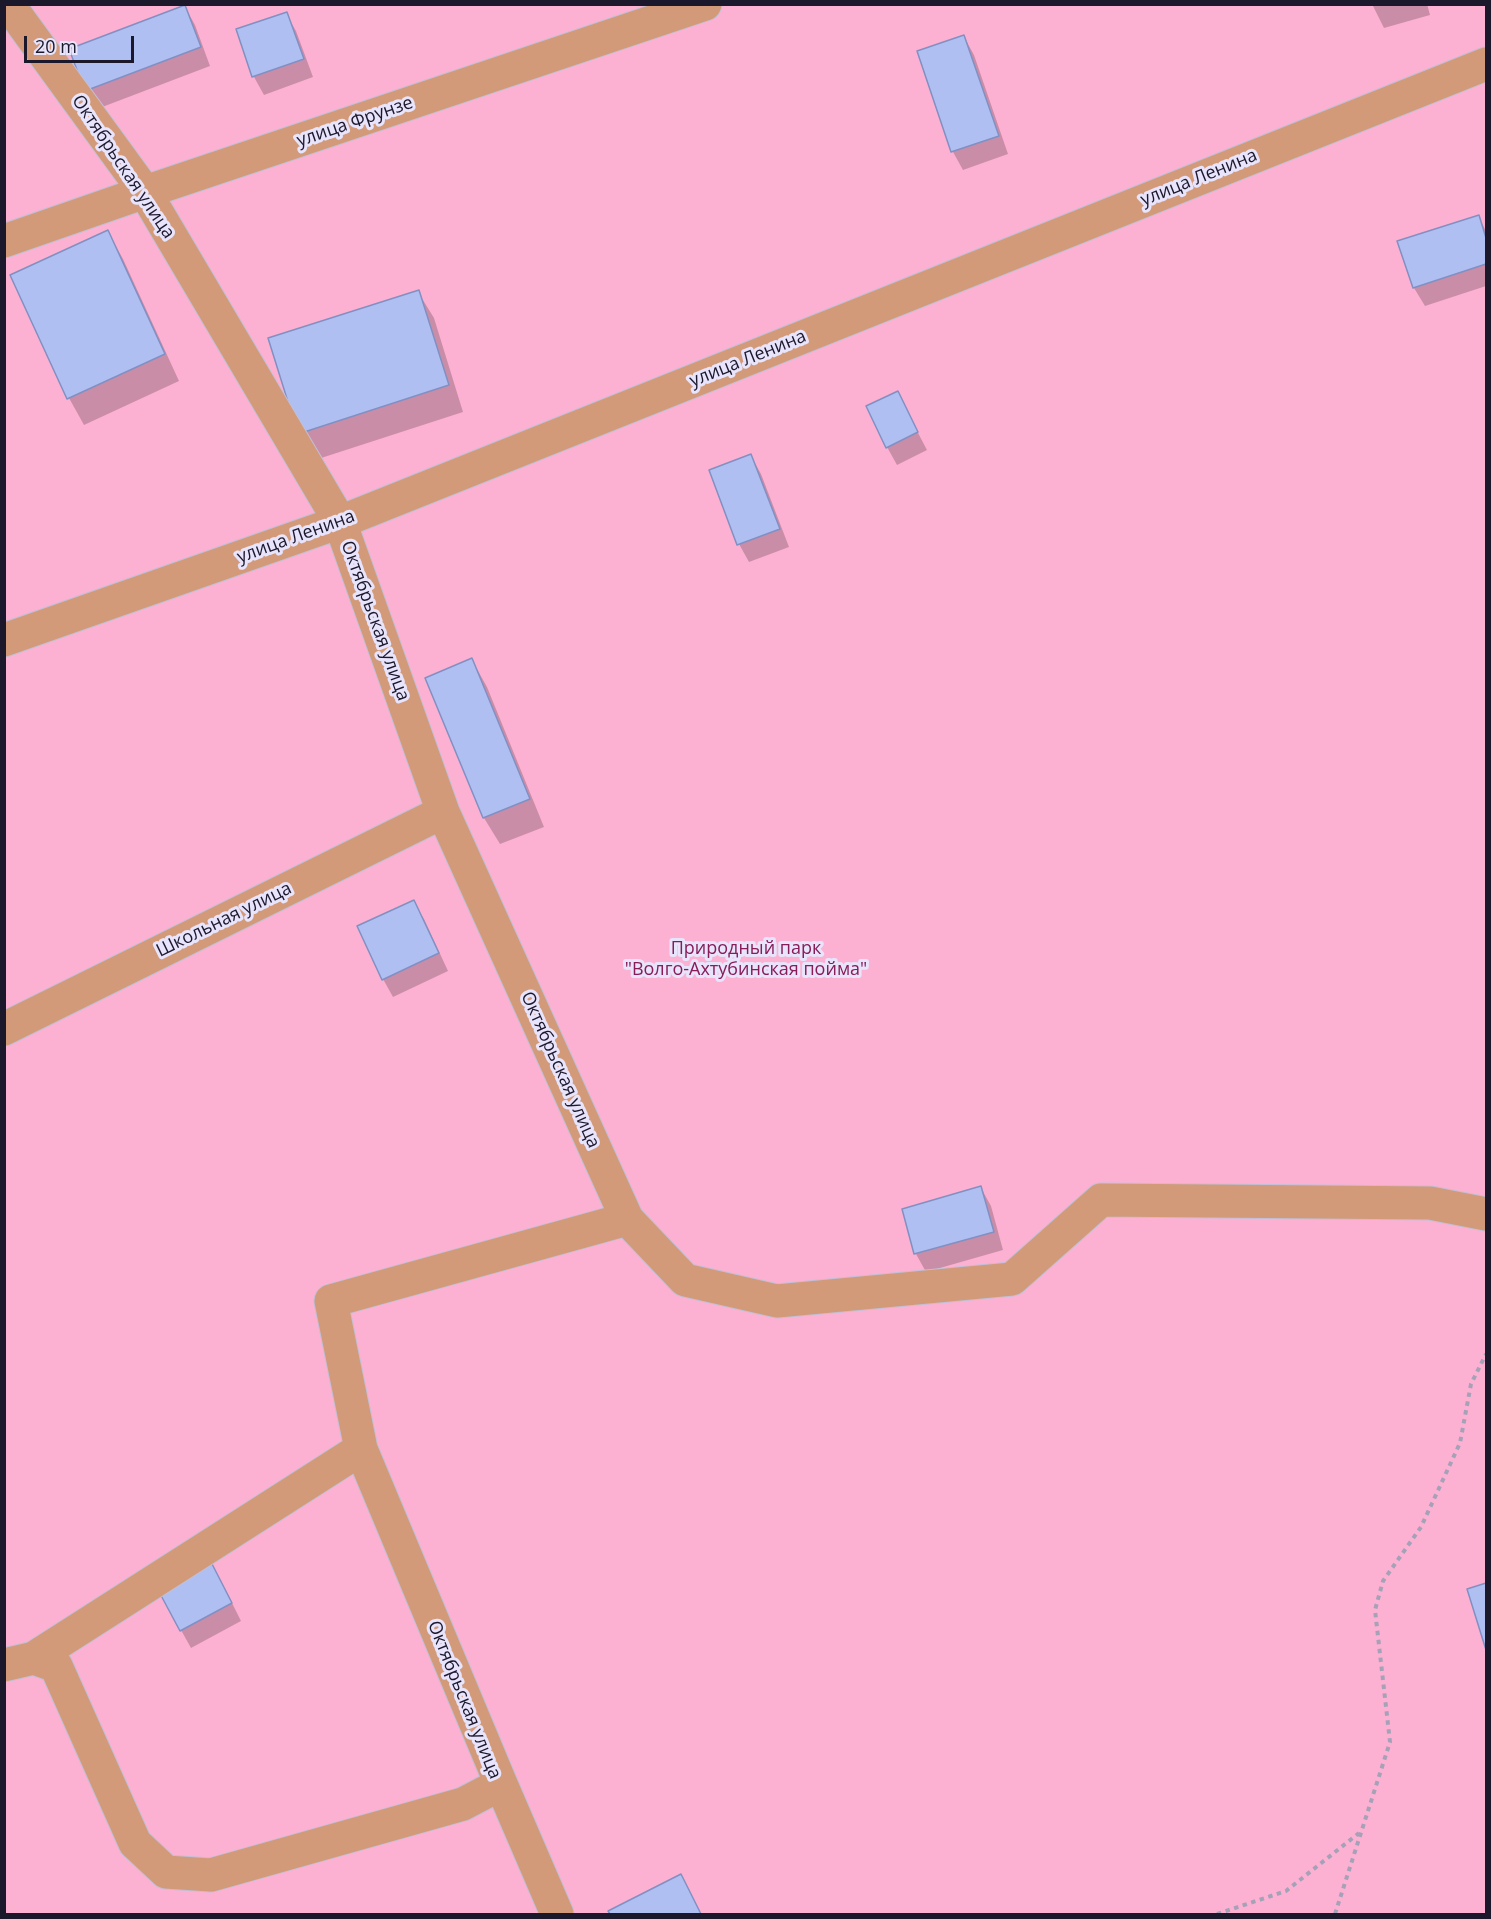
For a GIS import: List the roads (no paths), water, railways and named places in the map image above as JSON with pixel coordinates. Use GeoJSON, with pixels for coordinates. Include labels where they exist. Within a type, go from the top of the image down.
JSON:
{"type":"FeatureCollection","features":[{"type":"Feature","properties":{"kind":"street","name":"Октябрьская улица"},"geometry":{"type":"LineString","coordinates":[[8,4],[145,192],[340,522],[443,812],[627,1219],[685,1280],[777,1301],[1012,1279],[1101,1200],[1430,1203],[1486,1214]]}},
{"type":"Feature","properties":{"kind":"street","name":"улица Фрунзе"},"geometry":{"type":"LineString","coordinates":[[4,241],[705,4]]}},
{"type":"Feature","properties":{"kind":"street","name":"улица Ленина"},"geometry":{"type":"LineString","coordinates":[[4,640],[340,522],[1486,64]]}},
{"type":"Feature","properties":{"kind":"street","name":"Школьная улица"},"geometry":{"type":"LineString","coordinates":[[4,1029],[443,812]]}},
{"type":"Feature","properties":{"kind":"street","name":"Октябрьская улица"},"geometry":{"type":"LineString","coordinates":[[19,1661],[56,1666],[135,1843],[166,1872],[211,1875],[463,1804],[501,1784],[361,1449],[331,1301],[627,1219]]}},
{"type":"Feature","properties":{"kind":"street"},"geometry":{"type":"LineString","coordinates":[[19,1661],[361,1449]]}},
{"type":"Feature","properties":{"kind":"street"},"geometry":{"type":"LineString","coordinates":[[501,1784],[557,1914]]}},
{"type":"Feature","properties":{"kind":"park label","name":"Природный парк \"Волго-Ахтубинская пойма\""},"geometry":{"type":"Point","coordinates":[746,959]}}]}
